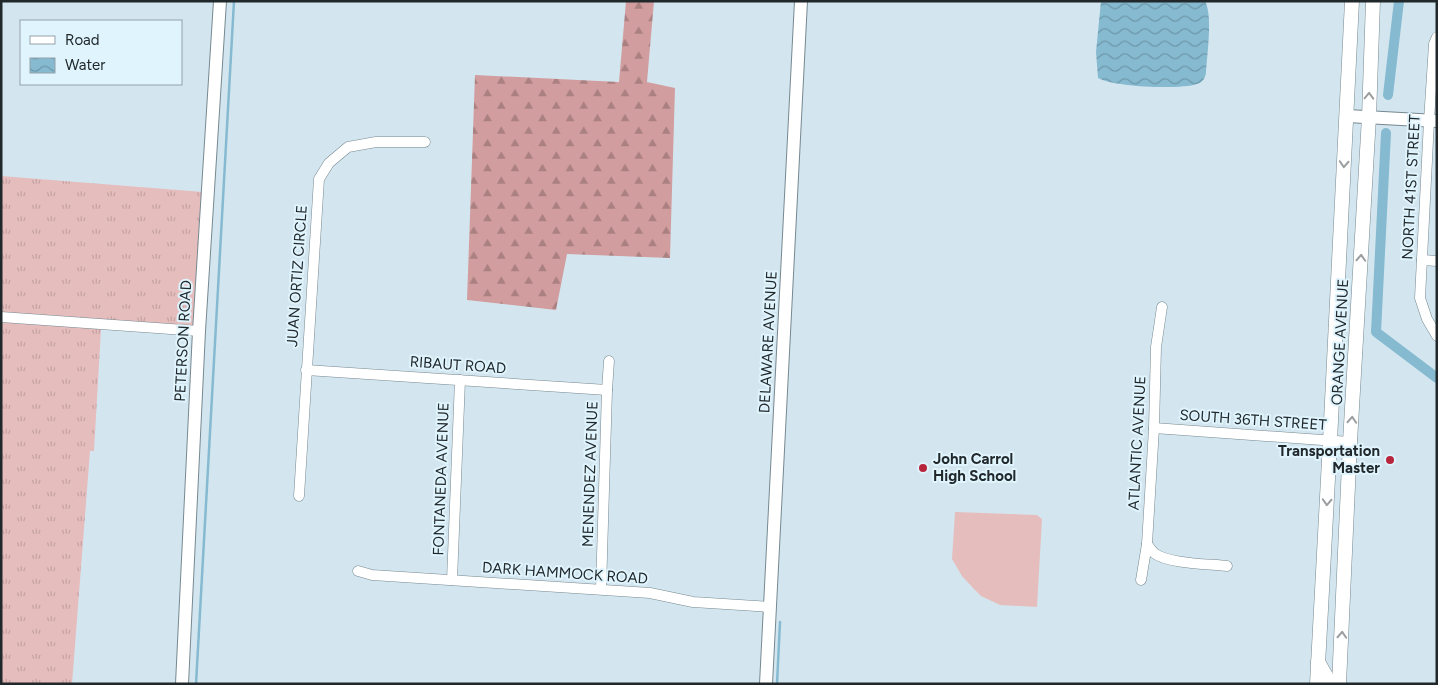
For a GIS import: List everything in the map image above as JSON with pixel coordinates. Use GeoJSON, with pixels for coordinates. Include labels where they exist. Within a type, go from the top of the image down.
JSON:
{"type":"FeatureCollection","features":[{"type":"Feature","properties":{"kind":"main road","name":"ORANGE AVENUE"},"geometry":{"type":"LineString","coordinates":[[1316,684],[1352,1]]}},
{"type":"Feature","properties":{"kind":"main road","name":"ORANGE AVENUE"},"geometry":{"type":"LineString","coordinates":[[1339,684],[1373,1]]}},
{"type":"Feature","properties":{"kind":"main road"},"geometry":{"type":"LineString","coordinates":[[1318,662],[1328,684]]}},
{"type":"Feature","properties":{"kind":"street","name":"PETERSON ROAD"},"geometry":{"type":"LineString","coordinates":[[182,684],[199,331],[220,1]]}},
{"type":"Feature","properties":{"kind":"street","name":"DELAWARE AVENUE"},"geometry":{"type":"LineString","coordinates":[[766,684],[801,1]]}},
{"type":"Feature","properties":{"kind":"street","name":"NORTH 41ST STREET"},"geometry":{"type":"LineString","coordinates":[[1437,37],[1434,44],[1433,121],[1420,298],[1427,319],[1437,336]]}},
{"type":"Feature","properties":{"kind":"street"},"geometry":{"type":"LineString","coordinates":[[1347,116],[1433,121]]}},
{"type":"Feature","properties":{"kind":"street","name":"JUAN ORTIZ CIRCLE"},"geometry":{"type":"LineString","coordinates":[[298,496],[319,179],[329,163],[348,147],[376,142],[425,142]]}},
{"type":"Feature","properties":{"kind":"street"},"geometry":{"type":"LineString","coordinates":[[1422,260],[1437,261]]}},
{"type":"Feature","properties":{"kind":"street","name":"ATLANTIC AVENUE"},"geometry":{"type":"LineString","coordinates":[[1141,580],[1147,544],[1154,428],[1156,347],[1162,306]]}},
{"type":"Feature","properties":{"kind":"street"},"geometry":{"type":"LineString","coordinates":[[1,317],[199,331]]}},
{"type":"Feature","properties":{"kind":"street","name":"MENENDEZ AVENUE"},"geometry":{"type":"LineString","coordinates":[[601,589],[607,390],[610,361]]}},
{"type":"Feature","properties":{"kind":"street","name":"RIBAUT ROAD"},"geometry":{"type":"LineString","coordinates":[[306,370],[607,390]]}},
{"type":"Feature","properties":{"kind":"street","name":"FONTANEDA AVENUE"},"geometry":{"type":"LineString","coordinates":[[452,580],[460,380]]}},
{"type":"Feature","properties":{"kind":"street","name":"SOUTH 36TH STREET"},"geometry":{"type":"LineString","coordinates":[[1154,428],[1350,442]]}},
{"type":"Feature","properties":{"kind":"street"},"geometry":{"type":"LineString","coordinates":[[1147,544],[1159,556],[1174,560],[1227,566]]}},
{"type":"Feature","properties":{"kind":"street","name":"DARK HAMMOCK ROAD"},"geometry":{"type":"LineString","coordinates":[[358,570],[372,575],[601,589],[650,593],[693,602],[770,607]]}},
{"type":"Feature","properties":{"kind":"green space"},"geometry":{"type":"Polygon","coordinates":[[[626,1],[654,1],[647,82],[675,88],[670,258],[567,254],[556,310],[467,300],[475,75],[619,82],[626,1]]]}},
{"type":"Feature","properties":{"kind":"green space"},"geometry":{"type":"Polygon","coordinates":[[[1,176],[203,192],[194,326],[1,312],[1,176]]]}},
{"type":"Feature","properties":{"kind":"green space"},"geometry":{"type":"Polygon","coordinates":[[[1,321],[101,329],[94,451],[90,451],[72,684],[1,684],[1,321]]]}},
{"type":"Feature","properties":{"kind":"green space"},"geometry":{"type":"Polygon","coordinates":[[[955,512],[1037,515],[1042,519],[1037,607],[1000,605],[981,596],[962,576],[952,559],[955,512]]]}},
{"type":"Feature","properties":{"kind":"water"},"geometry":{"type":"Polygon","coordinates":[[[1101,1],[1205,1],[1209,25],[1206,73],[1203,80],[1188,86],[1162,87],[1118,84],[1098,78],[1096,52],[1101,1]]]}},
{"type":"Feature","properties":{"kind":"waterway"},"geometry":{"type":"LineString","coordinates":[[196,684],[234,1]]}},
{"type":"Feature","properties":{"kind":"waterway"},"geometry":{"type":"LineString","coordinates":[[1388,95],[1399,1]]}},
{"type":"Feature","properties":{"kind":"waterway"},"geometry":{"type":"LineString","coordinates":[[1386,133],[1376,332],[1437,378]]}},
{"type":"Feature","properties":{"kind":"waterway"},"geometry":{"type":"LineString","coordinates":[[777,684],[780,622]]}},
{"type":"Feature","properties":{"kind":"place","name":"Transportation Master"},"geometry":{"type":"Point","coordinates":[1390,460]}},
{"type":"Feature","properties":{"kind":"place","name":"John Carrol High School"},"geometry":{"type":"Point","coordinates":[923,468]}}]}
